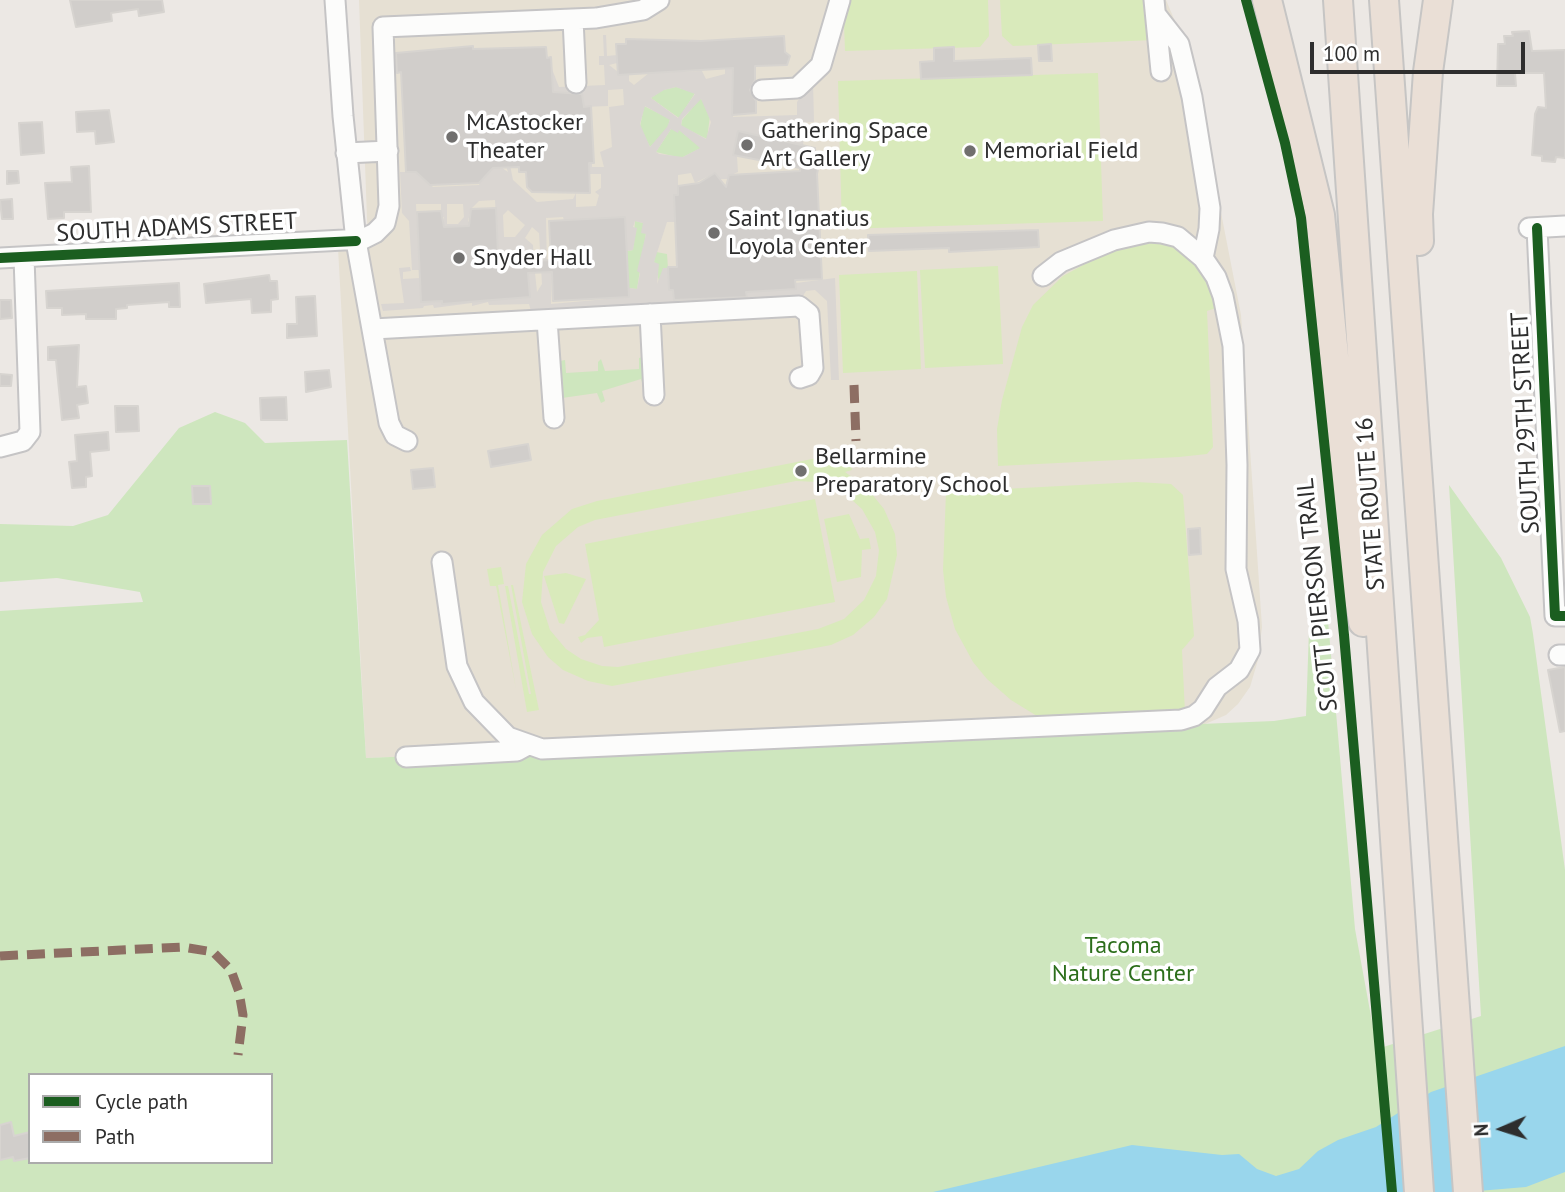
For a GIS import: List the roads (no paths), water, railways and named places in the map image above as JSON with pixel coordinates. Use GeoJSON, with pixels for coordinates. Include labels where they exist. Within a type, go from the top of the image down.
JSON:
{"type":"FeatureCollection","features":[{"type":"Feature","properties":{"kind":"highway"},"geometry":{"type":"LineString","coordinates":[[1267,0],[1320,215],[1357,587],[1387,750]]}},
{"type":"Feature","properties":{"kind":"highway","name":"STATE ROUTE 16"},"geometry":{"type":"LineString","coordinates":[[1338,0],[1419,1192]]}},
{"type":"Feature","properties":{"kind":"highway","name":"STATE ROUTE 16"},"geometry":{"type":"LineString","coordinates":[[1384,0],[1468,1192]]}},
{"type":"Feature","properties":{"kind":"highway"},"geometry":{"type":"LineString","coordinates":[[1424,559],[1428,382],[1418,214],[1428,72],[1438,0]]}},
{"type":"Feature","properties":{"kind":"street"},"geometry":{"type":"LineString","coordinates":[[335,0],[346,153],[356,241],[389,423],[395,435],[407,441]]}},
{"type":"Feature","properties":{"kind":"street"},"geometry":{"type":"LineString","coordinates":[[356,241],[375,233],[388,214],[383,27],[629,14],[651,7],[659,0]]}},
{"type":"Feature","properties":{"kind":"street"},"geometry":{"type":"LineString","coordinates":[[762,90],[797,88],[821,65],[840,0]]}},
{"type":"Feature","properties":{"kind":"street"},"geometry":{"type":"LineString","coordinates":[[1156,8],[1160,71]]}},
{"type":"Feature","properties":{"kind":"street"},"geometry":{"type":"LineString","coordinates":[[1156,8],[1179,44],[1192,97],[1210,208],[1203,258]]}},
{"type":"Feature","properties":{"kind":"street"},"geometry":{"type":"LineString","coordinates":[[573,19],[576,83]]}},
{"type":"Feature","properties":{"kind":"street"},"geometry":{"type":"LineString","coordinates":[[346,153],[388,151]]}},
{"type":"Feature","properties":{"kind":"street","name":"SOUTH 29TH STREET"},"geometry":{"type":"LineString","coordinates":[[1560,616],[1557,441],[1533,228],[1565,226]]}},
{"type":"Feature","properties":{"kind":"street"},"geometry":{"type":"LineString","coordinates":[[442,562],[456,658],[474,702],[495,727],[528,746],[542,749],[1154,721],[1194,716],[1203,709],[1217,687],[1238,670],[1250,650],[1248,621],[1236,569],[1237,466],[1233,346],[1223,296],[1216,277],[1203,258],[1178,237],[1149,232],[1089,249],[1061,262],[1043,276]]}},
{"type":"Feature","properties":{"kind":"street","name":"SOUTH ADAMS STREET"},"geometry":{"type":"LineString","coordinates":[[0,258],[356,241]]}},
{"type":"Feature","properties":{"kind":"street"},"geometry":{"type":"LineString","coordinates":[[0,447],[23,441],[30,432],[23,257]]}},
{"type":"Feature","properties":{"kind":"street"},"geometry":{"type":"LineString","coordinates":[[373,329],[803,307],[809,314],[813,368],[809,376],[800,378]]}},
{"type":"Feature","properties":{"kind":"street"},"geometry":{"type":"LineString","coordinates":[[650,314],[654,394]]}},
{"type":"Feature","properties":{"kind":"street"},"geometry":{"type":"LineString","coordinates":[[547,320],[554,418]]}},
{"type":"Feature","properties":{"kind":"street"},"geometry":{"type":"LineString","coordinates":[[407,757],[517,751],[528,746]]}},
{"type":"Feature","properties":{"kind":"water"},"geometry":{"type":"Polygon","coordinates":[[[1565,1046],[1565,1172],[1526,1187],[1466,1192],[933,1192],[1132,1145],[1222,1155],[1239,1154],[1257,1169],[1276,1176],[1299,1169],[1318,1151],[1338,1140],[1376,1127],[1431,1092],[1565,1046]]]}},
{"type":"Feature","properties":{"kind":"place","name":"McAstocker Theater"},"geometry":{"type":"Point","coordinates":[452,137]}},
{"type":"Feature","properties":{"kind":"place","name":"Gathering Space Art Gallery"},"geometry":{"type":"Point","coordinates":[747,145]}},
{"type":"Feature","properties":{"kind":"place","name":"Memorial Field"},"geometry":{"type":"Point","coordinates":[970,151]}},
{"type":"Feature","properties":{"kind":"place","name":"Saint Ignatius Loyola Center"},"geometry":{"type":"Point","coordinates":[714,233]}},
{"type":"Feature","properties":{"kind":"place","name":"Snyder Hall"},"geometry":{"type":"Point","coordinates":[459,258]}},
{"type":"Feature","properties":{"kind":"place","name":"Bellarmine Preparatory School"},"geometry":{"type":"Point","coordinates":[801,471]}},
{"type":"Feature","properties":{"kind":"park label","name":"Tacoma Nature Center"},"geometry":{"type":"Point","coordinates":[1123,960]}}]}
